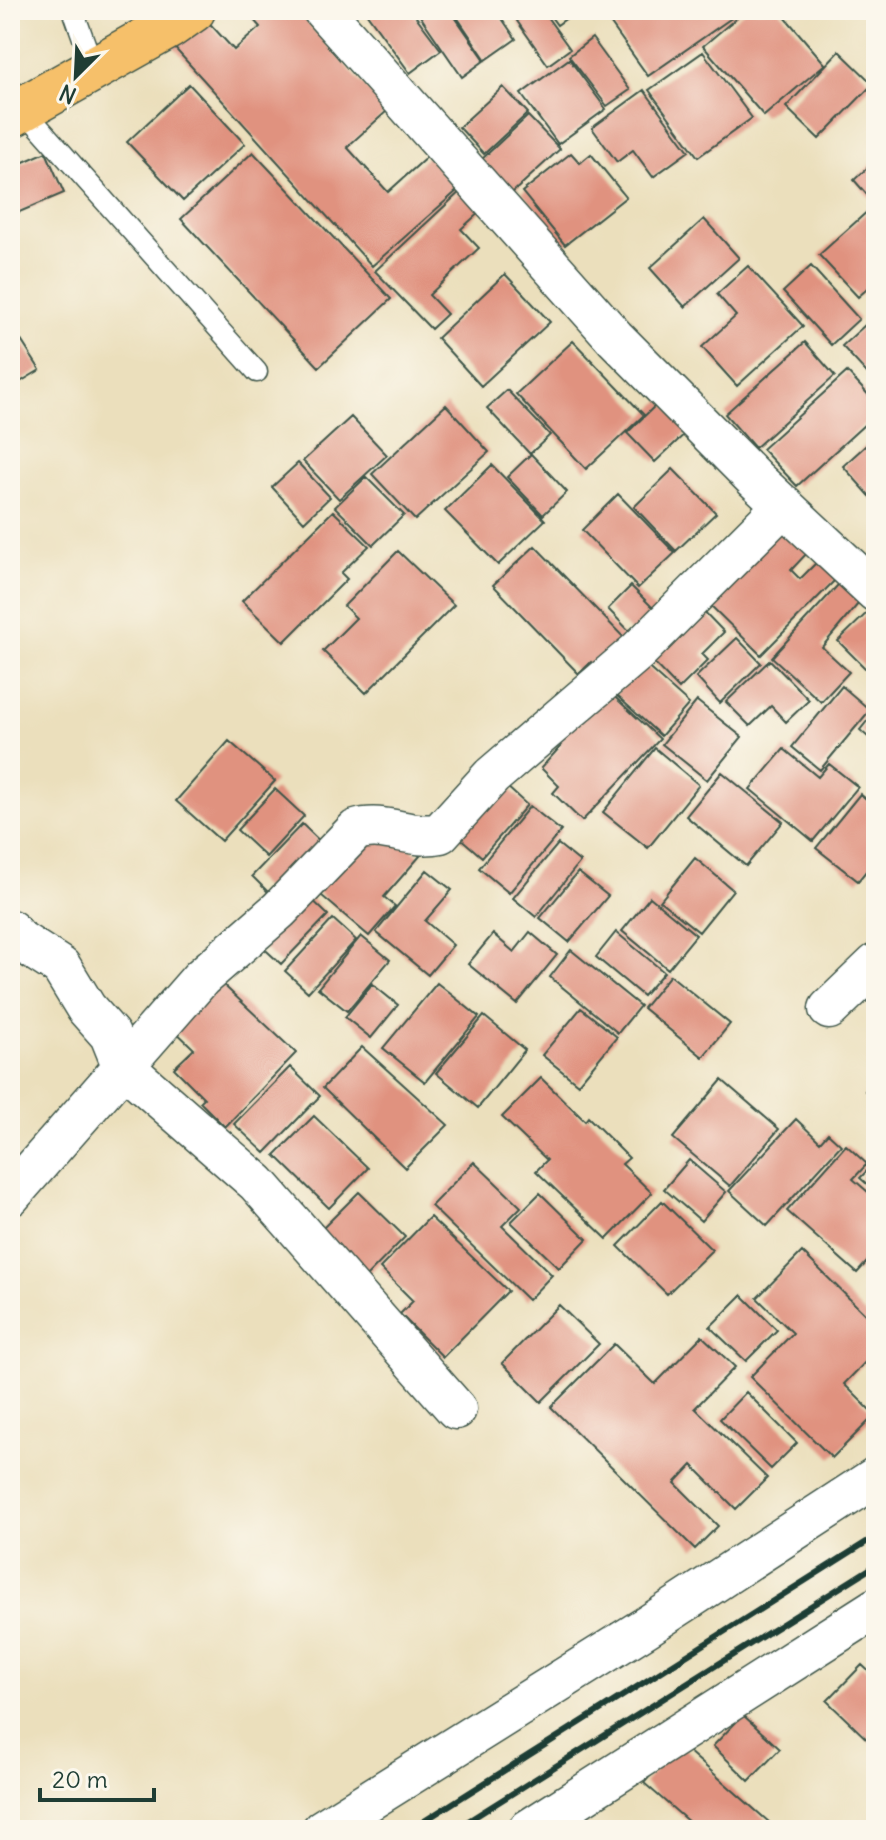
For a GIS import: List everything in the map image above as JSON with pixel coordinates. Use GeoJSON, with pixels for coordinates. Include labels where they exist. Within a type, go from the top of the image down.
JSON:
{"type":"FeatureCollection","features":[{"type":"Feature","properties":{"kind":"highway"},"geometry":{"type":"LineString","coordinates":[[16,112],[193,10]]}},
{"type":"Feature","properties":{"kind":"street"},"geometry":{"type":"LineString","coordinates":[[323,10],[615,338],[876,592]]}},
{"type":"Feature","properties":{"kind":"street"},"geometry":{"type":"LineString","coordinates":[[10,1196],[201,978],[279,910],[356,830],[372,825],[412,835],[440,833],[492,776],[637,652],[784,505]]}},
{"type":"Feature","properties":{"kind":"street"},"geometry":{"type":"LineString","coordinates":[[10,930],[16,938],[61,967],[86,1008],[110,1035],[122,1065],[257,1183],[456,1409]]}},
{"type":"Feature","properties":{"kind":"street"},"geometry":{"type":"LineString","coordinates":[[829,1009],[876,964]]}},
{"type":"Feature","properties":{"kind":"street"},"geometry":{"type":"LineString","coordinates":[[322,1830],[646,1627],[876,1477]]}},
{"type":"Feature","properties":{"kind":"street"},"geometry":{"type":"LineString","coordinates":[[528,1830],[876,1608]]}},
{"type":"Feature","properties":{"kind":"lane"},"geometry":{"type":"LineString","coordinates":[[73,10],[93,66]]}},
{"type":"Feature","properties":{"kind":"lane"},"geometry":{"type":"LineString","coordinates":[[16,112],[68,156],[257,372]]}},
{"type":"Feature","properties":{"kind":"building"},"geometry":{"type":"Polygon","coordinates":[[[245,10],[296,10],[387,111],[347,147],[388,192],[428,156],[458,190],[372,266],[171,44],[202,15],[234,50],[260,27],[245,10]]]}},
{"type":"Feature","properties":{"kind":"building"},"geometry":{"type":"Polygon","coordinates":[[[364,10],[411,10],[441,50],[410,73],[364,10]]]}},
{"type":"Feature","properties":{"kind":"building"},"geometry":{"type":"Polygon","coordinates":[[[416,10],[450,10],[485,60],[462,77],[416,10]]]}},
{"type":"Feature","properties":{"kind":"building"},"geometry":{"type":"Polygon","coordinates":[[[496,10],[516,39],[486,60],[453,11],[496,10]]]}},
{"type":"Feature","properties":{"kind":"building"},"geometry":{"type":"Polygon","coordinates":[[[532,10],[542,10],[570,49],[548,65],[517,21],[532,10]]]}},
{"type":"Feature","properties":{"kind":"building"},"geometry":{"type":"Polygon","coordinates":[[[546,10],[578,10],[557,25],[546,10]]]}},
{"type":"Feature","properties":{"kind":"building"},"geometry":{"type":"Polygon","coordinates":[[[601,10],[743,10],[648,76],[601,10]]]}},
{"type":"Feature","properties":{"kind":"building"},"geometry":{"type":"Polygon","coordinates":[[[746,10],[779,10],[825,64],[764,116],[703,46],[746,10]]]}},
{"type":"Feature","properties":{"kind":"building"},"geometry":{"type":"Polygon","coordinates":[[[592,38],[630,90],[607,106],[569,56],[592,38]]]}},
{"type":"Feature","properties":{"kind":"building"},"geometry":{"type":"Polygon","coordinates":[[[839,51],[873,84],[819,139],[786,107],[839,51]]]}},
{"type":"Feature","properties":{"kind":"building"},"geometry":{"type":"Polygon","coordinates":[[[703,52],[752,118],[698,157],[649,90],[703,52]]]}},
{"type":"Feature","properties":{"kind":"building"},"geometry":{"type":"Polygon","coordinates":[[[569,59],[606,109],[558,144],[521,94],[569,59]]]}},
{"type":"Feature","properties":{"kind":"building"},"geometry":{"type":"Polygon","coordinates":[[[189,84],[245,144],[183,201],[127,142],[189,84]]]}},
{"type":"Feature","properties":{"kind":"building"},"geometry":{"type":"Polygon","coordinates":[[[503,87],[528,113],[484,154],[459,127],[503,87]]]}},
{"type":"Feature","properties":{"kind":"building"},"geometry":{"type":"Polygon","coordinates":[[[644,90],[689,151],[653,177],[633,150],[617,162],[592,128],[644,90]]]}},
{"type":"Feature","properties":{"kind":"building"},"geometry":{"type":"Polygon","coordinates":[[[528,116],[560,149],[512,193],[481,160],[528,116]]]}},
{"type":"Feature","properties":{"kind":"building"},"geometry":{"type":"Polygon","coordinates":[[[46,152],[64,193],[10,216],[10,168],[46,152]]]}},
{"type":"Feature","properties":{"kind":"building"},"geometry":{"type":"Polygon","coordinates":[[[253,152],[391,299],[319,367],[181,219],[253,152]]]}},
{"type":"Feature","properties":{"kind":"building"},"geometry":{"type":"Polygon","coordinates":[[[571,153],[580,163],[591,154],[626,197],[565,245],[522,192],[571,153]]]}},
{"type":"Feature","properties":{"kind":"building"},"geometry":{"type":"Polygon","coordinates":[[[876,160],[876,205],[854,180],[876,160]]]}},
{"type":"Feature","properties":{"kind":"building"},"geometry":{"type":"Polygon","coordinates":[[[463,189],[482,210],[461,229],[479,248],[429,295],[447,314],[431,329],[375,271],[463,189]]]}},
{"type":"Feature","properties":{"kind":"building"},"geometry":{"type":"Polygon","coordinates":[[[869,210],[876,218],[876,281],[858,297],[819,255],[869,210]]]}},
{"type":"Feature","properties":{"kind":"building"},"geometry":{"type":"Polygon","coordinates":[[[704,219],[739,258],[685,307],[650,268],[704,219]]]}},
{"type":"Feature","properties":{"kind":"building"},"geometry":{"type":"Polygon","coordinates":[[[748,266],[803,326],[737,386],[702,347],[736,316],[717,294],[748,266]]]}},
{"type":"Feature","properties":{"kind":"building"},"geometry":{"type":"Polygon","coordinates":[[[811,266],[859,319],[831,345],[783,292],[811,266]]]}},
{"type":"Feature","properties":{"kind":"building"},"geometry":{"type":"Polygon","coordinates":[[[505,274],[550,322],[481,386],[437,338],[505,274]]]}},
{"type":"Feature","properties":{"kind":"building"},"geometry":{"type":"Polygon","coordinates":[[[876,315],[876,383],[842,346],[876,315]]]}},
{"type":"Feature","properties":{"kind":"building"},"geometry":{"type":"Polygon","coordinates":[[[10,323],[40,370],[10,388],[10,323]]]}},
{"type":"Feature","properties":{"kind":"building"},"geometry":{"type":"Polygon","coordinates":[[[573,341],[644,415],[586,469],[516,394],[573,341]]]}},
{"type":"Feature","properties":{"kind":"building"},"geometry":{"type":"Polygon","coordinates":[[[805,342],[835,376],[755,448],[725,414],[805,342]]]}},
{"type":"Feature","properties":{"kind":"building"},"geometry":{"type":"Polygon","coordinates":[[[847,372],[876,403],[876,414],[797,486],[762,449],[847,372]]]}},
{"type":"Feature","properties":{"kind":"building"},"geometry":{"type":"Polygon","coordinates":[[[507,390],[550,435],[530,454],[487,408],[507,390]]]}},
{"type":"Feature","properties":{"kind":"building"},"geometry":{"type":"Polygon","coordinates":[[[661,400],[690,429],[655,462],[627,433],[661,400]]]}},
{"type":"Feature","properties":{"kind":"building"},"geometry":{"type":"Polygon","coordinates":[[[446,405],[489,452],[415,520],[372,474],[446,405]]]}},
{"type":"Feature","properties":{"kind":"building"},"geometry":{"type":"Polygon","coordinates":[[[351,417],[387,455],[339,499],[303,461],[351,417]]]}},
{"type":"Feature","properties":{"kind":"building"},"geometry":{"type":"Polygon","coordinates":[[[873,439],[876,442],[876,503],[843,466],[873,439]]]}},
{"type":"Feature","properties":{"kind":"building"},"geometry":{"type":"Polygon","coordinates":[[[531,454],[567,492],[543,515],[507,477],[531,454]]]}},
{"type":"Feature","properties":{"kind":"building"},"geometry":{"type":"Polygon","coordinates":[[[298,463],[330,497],[304,522],[272,487],[298,463]]]}},
{"type":"Feature","properties":{"kind":"building"},"geometry":{"type":"Polygon","coordinates":[[[492,465],[545,520],[498,565],[445,511],[492,465]]]}},
{"type":"Feature","properties":{"kind":"building"},"geometry":{"type":"Polygon","coordinates":[[[673,469],[716,513],[676,551],[634,507],[673,469]]]}},
{"type":"Feature","properties":{"kind":"building"},"geometry":{"type":"Polygon","coordinates":[[[366,477],[404,515],[373,545],[335,507],[366,477]]]}},
{"type":"Feature","properties":{"kind":"building"},"geometry":{"type":"Polygon","coordinates":[[[618,494],[675,553],[638,588],[582,530],[618,494]]]}},
{"type":"Feature","properties":{"kind":"building"},"geometry":{"type":"Polygon","coordinates":[[[333,511],[369,546],[341,573],[347,579],[284,642],[242,601],[333,511]]]}},
{"type":"Feature","properties":{"kind":"building"},"geometry":{"type":"Polygon","coordinates":[[[778,520],[809,551],[791,570],[800,579],[824,555],[842,573],[761,655],[702,597],[778,520]]]}},
{"type":"Feature","properties":{"kind":"building"},"geometry":{"type":"Polygon","coordinates":[[[535,546],[631,645],[602,673],[591,662],[579,674],[493,585],[535,546]]]}},
{"type":"Feature","properties":{"kind":"building"},"geometry":{"type":"Polygon","coordinates":[[[398,551],[454,605],[366,693],[323,651],[356,618],[344,606],[398,551]]]}},
{"type":"Feature","properties":{"kind":"building"},"geometry":{"type":"Polygon","coordinates":[[[849,573],[868,592],[822,647],[849,672],[821,702],[772,657],[849,573]]]}},
{"type":"Feature","properties":{"kind":"building"},"geometry":{"type":"Polygon","coordinates":[[[631,586],[660,615],[636,638],[608,609],[631,586]]]}},
{"type":"Feature","properties":{"kind":"building"},"geometry":{"type":"Polygon","coordinates":[[[695,602],[724,632],[702,654],[708,660],[679,689],[643,652],[695,602]]]}},
{"type":"Feature","properties":{"kind":"building"},"geometry":{"type":"Polygon","coordinates":[[[876,604],[876,663],[868,671],[838,641],[876,604]]]}},
{"type":"Feature","properties":{"kind":"building"},"geometry":{"type":"Polygon","coordinates":[[[737,638],[761,663],[720,703],[696,677],[737,638]]]}},
{"type":"Feature","properties":{"kind":"building"},"geometry":{"type":"Polygon","coordinates":[[[770,660],[809,700],[786,722],[771,706],[750,726],[726,702],[770,660]]]}},
{"type":"Feature","properties":{"kind":"building"},"geometry":{"type":"Polygon","coordinates":[[[643,663],[689,704],[661,736],[615,694],[643,663]]]}},
{"type":"Feature","properties":{"kind":"building"},"geometry":{"type":"Polygon","coordinates":[[[842,686],[870,710],[820,770],[792,747],[842,686]]]}},
{"type":"Feature","properties":{"kind":"building"},"geometry":{"type":"Polygon","coordinates":[[[605,688],[660,739],[582,821],[553,793],[559,786],[541,768],[561,746],[550,736],[605,688]]]}},
{"type":"Feature","properties":{"kind":"building"},"geometry":{"type":"Polygon","coordinates":[[[697,701],[742,737],[707,780],[662,744],[697,701]]]}},
{"type":"Feature","properties":{"kind":"building"},"geometry":{"type":"Polygon","coordinates":[[[876,710],[876,744],[860,730],[876,710]]]}},
{"type":"Feature","properties":{"kind":"building"},"geometry":{"type":"Polygon","coordinates":[[[229,741],[275,781],[221,841],[176,801],[229,741]]]}},
{"type":"Feature","properties":{"kind":"building"},"geometry":{"type":"Polygon","coordinates":[[[655,748],[699,785],[648,848],[603,812],[655,748]]]}},
{"type":"Feature","properties":{"kind":"building"},"geometry":{"type":"Polygon","coordinates":[[[784,749],[818,777],[829,764],[858,787],[813,841],[750,789],[784,749]]]}},
{"type":"Feature","properties":{"kind":"building"},"geometry":{"type":"Polygon","coordinates":[[[722,772],[783,822],[746,866],[686,816],[722,772]]]}},
{"type":"Feature","properties":{"kind":"building"},"geometry":{"type":"Polygon","coordinates":[[[505,785],[527,805],[482,857],[459,837],[505,785]]]}},
{"type":"Feature","properties":{"kind":"building"},"geometry":{"type":"Polygon","coordinates":[[[275,789],[304,816],[266,857],[237,830],[275,789]]]}},
{"type":"Feature","properties":{"kind":"building"},"geometry":{"type":"Polygon","coordinates":[[[860,794],[876,807],[876,859],[858,881],[816,848],[860,794]]]}},
{"type":"Feature","properties":{"kind":"building"},"geometry":{"type":"Polygon","coordinates":[[[530,806],[561,831],[509,893],[479,868],[530,806]]]}},
{"type":"Feature","properties":{"kind":"building"},"geometry":{"type":"Polygon","coordinates":[[[302,824],[331,852],[280,904],[252,876],[302,824]]]}},
{"type":"Feature","properties":{"kind":"building"},"geometry":{"type":"Polygon","coordinates":[[[370,828],[393,832],[420,856],[384,897],[395,906],[369,936],[315,890],[370,828]]]}},
{"type":"Feature","properties":{"kind":"building"},"geometry":{"type":"Polygon","coordinates":[[[558,844],[580,862],[536,917],[513,898],[558,844]]]}},
{"type":"Feature","properties":{"kind":"building"},"geometry":{"type":"Polygon","coordinates":[[[695,858],[733,890],[699,932],[660,901],[695,858]]]}},
{"type":"Feature","properties":{"kind":"building"},"geometry":{"type":"Polygon","coordinates":[[[427,870],[452,890],[425,921],[453,945],[428,975],[376,932],[427,870]]]}},
{"type":"Feature","properties":{"kind":"building"},"geometry":{"type":"Polygon","coordinates":[[[578,872],[608,896],[569,942],[540,918],[578,872]]]}},
{"type":"Feature","properties":{"kind":"building"},"geometry":{"type":"Polygon","coordinates":[[[304,892],[328,915],[281,964],[257,942],[304,892]]]}},
{"type":"Feature","properties":{"kind":"building"},"geometry":{"type":"Polygon","coordinates":[[[650,897],[696,935],[668,969],[622,931],[650,897]]]}},
{"type":"Feature","properties":{"kind":"building"},"geometry":{"type":"Polygon","coordinates":[[[333,919],[356,940],[308,992],[285,971],[333,919]]]}},
{"type":"Feature","properties":{"kind":"building"},"geometry":{"type":"Polygon","coordinates":[[[530,932],[557,955],[517,1004],[468,964],[493,934],[514,952],[530,932]]]}},
{"type":"Feature","properties":{"kind":"building"},"geometry":{"type":"Polygon","coordinates":[[[616,932],[664,972],[643,996],[596,957],[616,932]]]}},
{"type":"Feature","properties":{"kind":"building"},"geometry":{"type":"Polygon","coordinates":[[[361,936],[390,960],[347,1011],[318,988],[361,936]]]}},
{"type":"Feature","properties":{"kind":"building"},"geometry":{"type":"Polygon","coordinates":[[[571,950],[640,1006],[618,1033],[550,977],[571,950]]]}},
{"type":"Feature","properties":{"kind":"building"},"geometry":{"type":"Polygon","coordinates":[[[670,975],[730,1024],[703,1057],[643,1008],[670,975]]]}},
{"type":"Feature","properties":{"kind":"building"},"geometry":{"type":"Polygon","coordinates":[[[214,976],[296,1053],[225,1127],[200,1102],[204,1098],[174,1068],[194,1049],[168,1024],[214,976]]]}},
{"type":"Feature","properties":{"kind":"building"},"geometry":{"type":"Polygon","coordinates":[[[437,983],[479,1017],[425,1082],[383,1048],[437,983]]]}},
{"type":"Feature","properties":{"kind":"building"},"geometry":{"type":"Polygon","coordinates":[[[372,984],[398,1005],[371,1038],[345,1017],[372,984]]]}},
{"type":"Feature","properties":{"kind":"building"},"geometry":{"type":"Polygon","coordinates":[[[581,1008],[617,1037],[578,1084],[542,1055],[581,1008]]]}},
{"type":"Feature","properties":{"kind":"building"},"geometry":{"type":"Polygon","coordinates":[[[484,1016],[525,1050],[478,1108],[436,1073],[484,1016]]]}},
{"type":"Feature","properties":{"kind":"building"},"geometry":{"type":"Polygon","coordinates":[[[362,1047],[448,1125],[405,1168],[323,1088],[362,1047]]]}},
{"type":"Feature","properties":{"kind":"building"},"geometry":{"type":"Polygon","coordinates":[[[290,1067],[320,1096],[265,1153],[234,1124],[290,1067]]]}},
{"type":"Feature","properties":{"kind":"building"},"geometry":{"type":"Polygon","coordinates":[[[541,1078],[585,1121],[588,1117],[629,1158],[622,1164],[652,1193],[607,1239],[536,1171],[547,1160],[502,1117],[541,1078]]]}},
{"type":"Feature","properties":{"kind":"building"},"geometry":{"type":"Polygon","coordinates":[[[876,1078],[876,1101],[865,1091],[876,1078]]]}},
{"type":"Feature","properties":{"kind":"building"},"geometry":{"type":"Polygon","coordinates":[[[722,1080],[779,1129],[730,1186],[673,1138],[722,1080]]]}},
{"type":"Feature","properties":{"kind":"building"},"geometry":{"type":"Polygon","coordinates":[[[314,1116],[368,1168],[329,1208],[275,1155],[314,1116]]]}},
{"type":"Feature","properties":{"kind":"building"},"geometry":{"type":"Polygon","coordinates":[[[796,1119],[820,1142],[828,1133],[841,1145],[767,1226],[729,1191],[796,1119]]]}},
{"type":"Feature","properties":{"kind":"building"},"geometry":{"type":"Polygon","coordinates":[[[846,1145],[867,1164],[853,1179],[876,1199],[876,1252],[857,1273],[787,1211],[846,1145]]]}},
{"type":"Feature","properties":{"kind":"building"},"geometry":{"type":"Polygon","coordinates":[[[689,1160],[726,1192],[701,1221],[664,1189],[689,1160]]]}},
{"type":"Feature","properties":{"kind":"building"},"geometry":{"type":"Polygon","coordinates":[[[876,1161],[876,1192],[860,1178],[876,1161]]]}},
{"type":"Feature","properties":{"kind":"building"},"geometry":{"type":"Polygon","coordinates":[[[474,1162],[521,1207],[502,1226],[552,1275],[528,1300],[431,1206],[474,1162]]]}},
{"type":"Feature","properties":{"kind":"building"},"geometry":{"type":"Polygon","coordinates":[[[359,1192],[405,1237],[363,1280],[316,1235],[359,1192]]]}},
{"type":"Feature","properties":{"kind":"building"},"geometry":{"type":"Polygon","coordinates":[[[540,1193],[587,1239],[559,1268],[511,1222],[540,1193]]]}},
{"type":"Feature","properties":{"kind":"building"},"geometry":{"type":"Polygon","coordinates":[[[662,1201],[712,1250],[667,1294],[618,1246],[662,1201]]]}},
{"type":"Feature","properties":{"kind":"building"},"geometry":{"type":"Polygon","coordinates":[[[430,1217],[508,1291],[443,1357],[400,1314],[413,1301],[380,1268],[430,1217]]]}},
{"type":"Feature","properties":{"kind":"building"},"geometry":{"type":"Polygon","coordinates":[[[802,1252],[876,1325],[876,1351],[844,1384],[875,1415],[832,1458],[750,1377],[793,1333],[757,1298],[802,1252]]]}},
{"type":"Feature","properties":{"kind":"building"},"geometry":{"type":"Polygon","coordinates":[[[742,1295],[777,1330],[746,1361],[710,1327],[742,1295]]]}},
{"type":"Feature","properties":{"kind":"building"},"geometry":{"type":"Polygon","coordinates":[[[559,1305],[599,1344],[541,1402],[502,1363],[559,1305]]]}},
{"type":"Feature","properties":{"kind":"building"},"geometry":{"type":"Polygon","coordinates":[[[702,1336],[735,1367],[695,1408],[767,1478],[736,1509],[692,1465],[675,1483],[718,1526],[695,1549],[551,1407],[614,1344],[655,1384],[702,1336]]]}},
{"type":"Feature","properties":{"kind":"building"},"geometry":{"type":"Polygon","coordinates":[[[746,1392],[797,1443],[771,1469],[720,1419],[746,1392]]]}},
{"type":"Feature","properties":{"kind":"building"},"geometry":{"type":"Polygon","coordinates":[[[862,1665],[876,1678],[876,1748],[827,1701],[862,1665]]]}},
{"type":"Feature","properties":{"kind":"building"},"geometry":{"type":"Polygon","coordinates":[[[743,1715],[780,1749],[749,1781],[713,1746],[743,1715]]]}},
{"type":"Feature","properties":{"kind":"building"},"geometry":{"type":"Polygon","coordinates":[[[679,1743],[778,1830],[698,1830],[644,1783],[679,1743]]]}},
{"type":"Feature","properties":{"kind":"railway"},"geometry":{"type":"LineString","coordinates":[[410,1830],[876,1536]]}},
{"type":"Feature","properties":{"kind":"railway"},"geometry":{"type":"LineString","coordinates":[[454,1830],[876,1565]]}}]}
